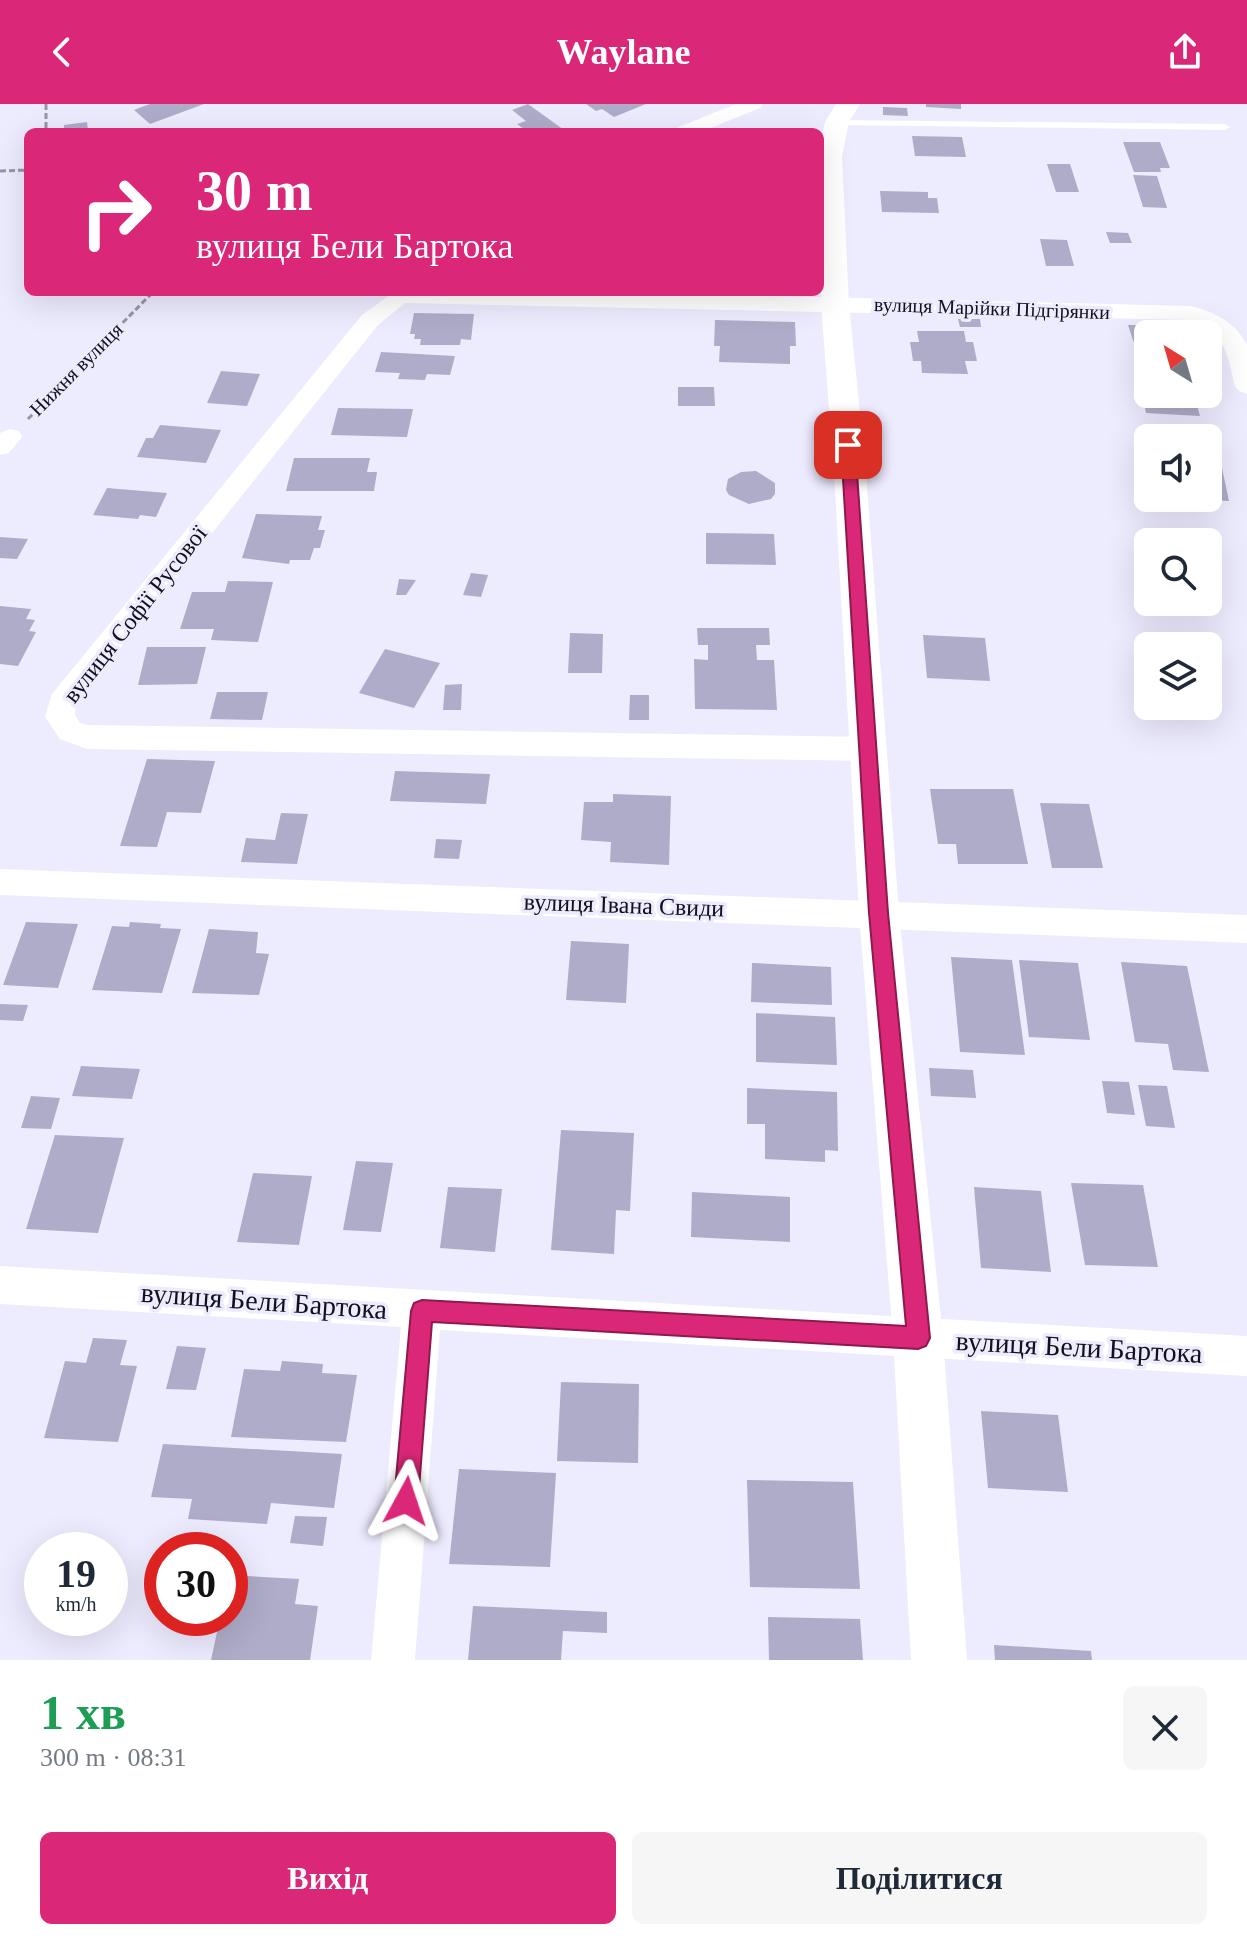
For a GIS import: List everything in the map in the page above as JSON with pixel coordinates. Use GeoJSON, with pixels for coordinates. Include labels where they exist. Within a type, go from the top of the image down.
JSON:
{"type":"FeatureCollection","features":[{"type":"Feature","properties":{"kind":"street"},"geometry":{"type":"LineString","coordinates":[[693,128],[753,104]]}},
{"type":"Feature","properties":{"kind":"street"},"geometry":{"type":"LineString","coordinates":[[843,113],[829,157],[835,304],[870,749],[879,913],[918,1338],[939,1660]]}},
{"type":"Feature","properties":{"kind":"street","name":"вулиця Софії Русової"},"geometry":{"type":"LineString","coordinates":[[405,296],[397,298],[370,320],[76,683],[62,702],[60,717],[70,731],[87,737],[870,749]]}},
{"type":"Feature","properties":{"kind":"street","name":"вулиця Софії Русової"},"geometry":{"type":"LineString","coordinates":[[497,296],[835,304]]}},
{"type":"Feature","properties":{"kind":"street","name":"вулиця Марійки Підгірянки"},"geometry":{"type":"LineString","coordinates":[[835,304],[1191,313],[1215,320],[1234,336],[1247,386]]}},
{"type":"Feature","properties":{"kind":"street","name":"вулиця Івана Свиди"},"geometry":{"type":"LineString","coordinates":[[0,882],[1247,929]]}},
{"type":"Feature","properties":{"kind":"street","name":"вулиця Бели Бартока"},"geometry":{"type":"LineString","coordinates":[[0,1285],[1247,1356]]}},
{"type":"Feature","properties":{"kind":"street"},"geometry":{"type":"LineString","coordinates":[[393,1660],[422,1311]]}},
{"type":"Feature","properties":{"kind":"lane"},"geometry":{"type":"LineString","coordinates":[[843,113],[1225,127]]}},
{"type":"Feature","properties":{"kind":"path"},"geometry":{"type":"LineString","coordinates":[[46,104],[46,128]]}},
{"type":"Feature","properties":{"kind":"path"},"geometry":{"type":"LineString","coordinates":[[0,171],[24,170]]}},
{"type":"Feature","properties":{"kind":"path","name":"Нижня вулиця"},"geometry":{"type":"LineString","coordinates":[[5,442],[149,296]]}},
{"type":"Feature","properties":{"kind":"building"},"geometry":{"type":"Polygon","coordinates":[[[150,104],[204,104],[150,124],[134,110],[150,104]]]}},
{"type":"Feature","properties":{"kind":"building"},"geometry":{"type":"Polygon","coordinates":[[[528,104],[561,128],[522,128],[517,124],[526,121],[512,110],[528,104]]]}},
{"type":"Feature","properties":{"kind":"building"},"geometry":{"type":"Polygon","coordinates":[[[586,104],[646,104],[614,117],[586,104]]]}},
{"type":"Feature","properties":{"kind":"building"},"geometry":{"type":"Polygon","coordinates":[[[926,104],[961,104],[961,109],[926,107],[926,104]]]}},
{"type":"Feature","properties":{"kind":"building"},"geometry":{"type":"Polygon","coordinates":[[[883,107],[907,108],[908,116],[883,115],[883,107]]]}},
{"type":"Feature","properties":{"kind":"building"},"geometry":{"type":"Polygon","coordinates":[[[87,122],[88,128],[64,128],[64,125],[87,122]]]}},
{"type":"Feature","properties":{"kind":"building"},"geometry":{"type":"Polygon","coordinates":[[[912,136],[962,137],[966,157],[915,156],[912,136]]]}},
{"type":"Feature","properties":{"kind":"building"},"geometry":{"type":"Polygon","coordinates":[[[1123,142],[1160,142],[1170,168],[1160,168],[1161,172],[1134,172],[1123,142]]]}},
{"type":"Feature","properties":{"kind":"building"},"geometry":{"type":"Polygon","coordinates":[[[1047,164],[1070,164],[1079,192],[1056,192],[1047,164]]]}},
{"type":"Feature","properties":{"kind":"building"},"geometry":{"type":"Polygon","coordinates":[[[1133,175],[1157,176],[1167,208],[1143,207],[1133,175]]]}},
{"type":"Feature","properties":{"kind":"building"},"geometry":{"type":"Polygon","coordinates":[[[880,191],[928,192],[928,198],[937,198],[939,213],[882,212],[880,191]]]}},
{"type":"Feature","properties":{"kind":"building"},"geometry":{"type":"Polygon","coordinates":[[[1106,232],[1128,233],[1132,243],[1110,243],[1106,232]]]}},
{"type":"Feature","properties":{"kind":"building"},"geometry":{"type":"Polygon","coordinates":[[[1040,239],[1067,240],[1074,266],[1046,266],[1040,239]]]}},
{"type":"Feature","properties":{"kind":"building"},"geometry":{"type":"Polygon","coordinates":[[[414,313],[474,314],[471,340],[461,339],[460,345],[420,345],[421,339],[414,339],[415,334],[410,334],[414,313]]]}},
{"type":"Feature","properties":{"kind":"building"},"geometry":{"type":"Polygon","coordinates":[[[958,319],[980,319],[981,327],[960,327],[958,319]]]}},
{"type":"Feature","properties":{"kind":"building"},"geometry":{"type":"Polygon","coordinates":[[[715,320],[795,322],[796,346],[790,346],[790,364],[719,362],[720,346],[714,346],[715,320]]]}},
{"type":"Feature","properties":{"kind":"building"},"geometry":{"type":"Polygon","coordinates":[[[1128,325],[1134,325],[1134,343],[1128,325]]]}},
{"type":"Feature","properties":{"kind":"building"},"geometry":{"type":"Polygon","coordinates":[[[917,331],[964,331],[966,342],[973,342],[977,361],[965,361],[968,374],[922,373],[921,361],[913,361],[910,342],[919,342],[917,331]]]}},
{"type":"Feature","properties":{"kind":"building"},"geometry":{"type":"Polygon","coordinates":[[[381,352],[455,356],[450,375],[427,374],[425,380],[398,379],[400,373],[375,372],[381,352]]]}},
{"type":"Feature","properties":{"kind":"building"},"geometry":{"type":"Polygon","coordinates":[[[221,371],[260,374],[247,406],[207,403],[221,371]]]}},
{"type":"Feature","properties":{"kind":"building"},"geometry":{"type":"Polygon","coordinates":[[[678,387],[714,387],[715,406],[678,406],[678,387]]]}},
{"type":"Feature","properties":{"kind":"building"},"geometry":{"type":"Polygon","coordinates":[[[338,408],[413,409],[407,437],[331,435],[338,408]]]}},
{"type":"Feature","properties":{"kind":"building"},"geometry":{"type":"Polygon","coordinates":[[[1145,408],[1198,408],[1200,416],[1146,413],[1145,408]]]}},
{"type":"Feature","properties":{"kind":"building"},"geometry":{"type":"Polygon","coordinates":[[[160,425],[221,430],[206,463],[137,457],[146,438],[153,438],[160,425]]]}},
{"type":"Feature","properties":{"kind":"building"},"geometry":{"type":"Polygon","coordinates":[[[294,458],[370,458],[367,472],[377,472],[374,491],[286,491],[294,458]]]}},
{"type":"Feature","properties":{"kind":"building"},"geometry":{"type":"Polygon","coordinates":[[[1222,468],[1229,501],[1222,501],[1222,468]]]}},
{"type":"Feature","properties":{"kind":"building"},"geometry":{"type":"Polygon","coordinates":[[[756,471],[775,483],[775,494],[771,499],[749,504],[729,495],[726,490],[728,479],[741,472],[756,471]]]}},
{"type":"Feature","properties":{"kind":"building"},"geometry":{"type":"Polygon","coordinates":[[[107,488],[167,493],[156,517],[140,515],[138,519],[93,515],[107,488]]]}},
{"type":"Feature","properties":{"kind":"building"},"geometry":{"type":"Polygon","coordinates":[[[256,514],[322,516],[318,530],[325,530],[320,548],[314,548],[310,560],[290,560],[289,564],[242,558],[256,514]]]}},
{"type":"Feature","properties":{"kind":"building"},"geometry":{"type":"Polygon","coordinates":[[[706,533],[774,534],[776,565],[706,564],[706,533]]]}},
{"type":"Feature","properties":{"kind":"building"},"geometry":{"type":"Polygon","coordinates":[[[0,537],[28,539],[17,559],[0,558],[0,537]]]}},
{"type":"Feature","properties":{"kind":"building"},"geometry":{"type":"Polygon","coordinates":[[[471,573],[488,575],[481,597],[463,595],[471,573]]]}},
{"type":"Feature","properties":{"kind":"building"},"geometry":{"type":"Polygon","coordinates":[[[399,579],[416,580],[406,595],[396,595],[399,579]]]}},
{"type":"Feature","properties":{"kind":"building"},"geometry":{"type":"Polygon","coordinates":[[[228,581],[273,582],[258,642],[211,640],[214,629],[180,629],[192,592],[225,592],[228,581]]]}},
{"type":"Feature","properties":{"kind":"building"},"geometry":{"type":"Polygon","coordinates":[[[0,606],[31,609],[26,619],[35,620],[29,631],[36,632],[18,666],[0,664],[0,606]]]}},
{"type":"Feature","properties":{"kind":"building"},"geometry":{"type":"Polygon","coordinates":[[[697,628],[769,628],[770,645],[756,645],[757,660],[774,660],[777,710],[695,709],[694,659],[708,660],[708,645],[698,645],[697,628]]]}},
{"type":"Feature","properties":{"kind":"building"},"geometry":{"type":"Polygon","coordinates":[[[570,633],[603,634],[602,673],[568,673],[570,633]]]}},
{"type":"Feature","properties":{"kind":"building"},"geometry":{"type":"Polygon","coordinates":[[[923,635],[985,638],[990,681],[927,678],[923,635]]]}},
{"type":"Feature","properties":{"kind":"building"},"geometry":{"type":"Polygon","coordinates":[[[147,647],[206,647],[197,684],[138,685],[147,647]]]}},
{"type":"Feature","properties":{"kind":"building"},"geometry":{"type":"Polygon","coordinates":[[[385,649],[440,663],[414,708],[359,693],[385,649]]]}},
{"type":"Feature","properties":{"kind":"building"},"geometry":{"type":"Polygon","coordinates":[[[462,684],[461,710],[443,710],[445,685],[462,684]]]}},
{"type":"Feature","properties":{"kind":"building"},"geometry":{"type":"Polygon","coordinates":[[[217,692],[268,692],[262,720],[210,719],[217,692]]]}},
{"type":"Feature","properties":{"kind":"building"},"geometry":{"type":"Polygon","coordinates":[[[630,695],[649,695],[649,720],[629,720],[630,695]]]}},
{"type":"Feature","properties":{"kind":"building"},"geometry":{"type":"Polygon","coordinates":[[[147,759],[215,761],[201,813],[167,812],[157,847],[120,846],[147,759]]]}},
{"type":"Feature","properties":{"kind":"building"},"geometry":{"type":"Polygon","coordinates":[[[395,771],[490,774],[486,804],[390,801],[395,771]]]}},
{"type":"Feature","properties":{"kind":"building"},"geometry":{"type":"Polygon","coordinates":[[[930,789],[1013,789],[1028,864],[958,864],[956,844],[938,844],[930,789]]]}},
{"type":"Feature","properties":{"kind":"building"},"geometry":{"type":"Polygon","coordinates":[[[613,794],[671,796],[669,865],[610,862],[611,842],[581,840],[584,802],[613,802],[613,794]]]}},
{"type":"Feature","properties":{"kind":"building"},"geometry":{"type":"Polygon","coordinates":[[[1040,803],[1089,804],[1103,868],[1052,868],[1040,803]]]}},
{"type":"Feature","properties":{"kind":"building"},"geometry":{"type":"Polygon","coordinates":[[[281,813],[308,814],[297,864],[241,862],[246,838],[275,840],[281,813]]]}},
{"type":"Feature","properties":{"kind":"building"},"geometry":{"type":"Polygon","coordinates":[[[436,839],[462,840],[459,859],[434,858],[436,839]]]}},
{"type":"Feature","properties":{"kind":"building"},"geometry":{"type":"Polygon","coordinates":[[[26,922],[78,924],[58,988],[3,985],[26,922]]]}},
{"type":"Feature","properties":{"kind":"building"},"geometry":{"type":"Polygon","coordinates":[[[130,922],[181,929],[162,993],[92,990],[112,926],[129,927],[130,922]]]}},
{"type":"Feature","properties":{"kind":"building"},"geometry":{"type":"Polygon","coordinates":[[[209,929],[258,932],[256,953],[269,954],[259,995],[192,993],[209,929]]]}},
{"type":"Feature","properties":{"kind":"building"},"geometry":{"type":"Polygon","coordinates":[[[571,941],[629,944],[626,1003],[566,1000],[571,941]]]}},
{"type":"Feature","properties":{"kind":"building"},"geometry":{"type":"Polygon","coordinates":[[[951,957],[1012,960],[1025,1055],[960,1052],[951,957]]]}},
{"type":"Feature","properties":{"kind":"building"},"geometry":{"type":"Polygon","coordinates":[[[1019,960],[1078,963],[1090,1040],[1029,1037],[1019,960]]]}},
{"type":"Feature","properties":{"kind":"building"},"geometry":{"type":"Polygon","coordinates":[[[1121,962],[1187,966],[1209,1072],[1173,1070],[1168,1044],[1135,1042],[1121,962]]]}},
{"type":"Feature","properties":{"kind":"building"},"geometry":{"type":"Polygon","coordinates":[[[752,963],[831,967],[832,1005],[751,1002],[752,963]]]}},
{"type":"Feature","properties":{"kind":"building"},"geometry":{"type":"Polygon","coordinates":[[[0,1004],[28,1005],[23,1021],[0,1020],[0,1004]]]}},
{"type":"Feature","properties":{"kind":"building"},"geometry":{"type":"Polygon","coordinates":[[[756,1013],[835,1017],[837,1065],[756,1062],[756,1013]]]}},
{"type":"Feature","properties":{"kind":"building"},"geometry":{"type":"Polygon","coordinates":[[[81,1066],[140,1069],[132,1099],[72,1096],[81,1066]]]}},
{"type":"Feature","properties":{"kind":"building"},"geometry":{"type":"Polygon","coordinates":[[[929,1068],[973,1070],[976,1098],[931,1096],[929,1068]]]}},
{"type":"Feature","properties":{"kind":"building"},"geometry":{"type":"Polygon","coordinates":[[[1102,1081],[1129,1082],[1135,1115],[1107,1113],[1102,1081]]]}},
{"type":"Feature","properties":{"kind":"building"},"geometry":{"type":"Polygon","coordinates":[[[1138,1085],[1167,1086],[1175,1128],[1146,1126],[1138,1085]]]}},
{"type":"Feature","properties":{"kind":"building"},"geometry":{"type":"Polygon","coordinates":[[[747,1088],[837,1092],[838,1151],[825,1150],[825,1162],[765,1159],[765,1124],[747,1124],[747,1088]]]}},
{"type":"Feature","properties":{"kind":"building"},"geometry":{"type":"Polygon","coordinates":[[[31,1096],[60,1098],[51,1129],[21,1128],[31,1096]]]}},
{"type":"Feature","properties":{"kind":"building"},"geometry":{"type":"Polygon","coordinates":[[[561,1130],[634,1133],[630,1211],[616,1210],[614,1254],[551,1250],[561,1130]]]}},
{"type":"Feature","properties":{"kind":"building"},"geometry":{"type":"Polygon","coordinates":[[[55,1135],[124,1138],[98,1233],[26,1229],[55,1135]]]}},
{"type":"Feature","properties":{"kind":"building"},"geometry":{"type":"Polygon","coordinates":[[[356,1161],[393,1163],[381,1232],[343,1230],[356,1161]]]}},
{"type":"Feature","properties":{"kind":"building"},"geometry":{"type":"Polygon","coordinates":[[[253,1173],[312,1176],[299,1245],[237,1242],[253,1173]]]}},
{"type":"Feature","properties":{"kind":"building"},"geometry":{"type":"Polygon","coordinates":[[[1071,1183],[1143,1185],[1158,1267],[1085,1265],[1071,1183]]]}},
{"type":"Feature","properties":{"kind":"building"},"geometry":{"type":"Polygon","coordinates":[[[448,1187],[502,1189],[495,1252],[440,1248],[448,1187]]]}},
{"type":"Feature","properties":{"kind":"building"},"geometry":{"type":"Polygon","coordinates":[[[974,1187],[1041,1191],[1051,1272],[981,1268],[974,1187]]]}},
{"type":"Feature","properties":{"kind":"building"},"geometry":{"type":"Polygon","coordinates":[[[692,1192],[790,1197],[790,1242],[691,1237],[692,1192]]]}},
{"type":"Feature","properties":{"kind":"building"},"geometry":{"type":"Polygon","coordinates":[[[93,1338],[127,1340],[120,1365],[137,1366],[118,1442],[44,1438],[65,1361],[86,1363],[93,1338]]]}},
{"type":"Feature","properties":{"kind":"building"},"geometry":{"type":"Polygon","coordinates":[[[177,1346],[206,1348],[196,1390],[166,1389],[177,1346]]]}},
{"type":"Feature","properties":{"kind":"building"},"geometry":{"type":"Polygon","coordinates":[[[282,1361],[323,1364],[322,1373],[357,1375],[346,1442],[231,1437],[244,1369],[280,1371],[282,1361]]]}},
{"type":"Feature","properties":{"kind":"building"},"geometry":{"type":"Polygon","coordinates":[[[561,1382],[639,1384],[638,1463],[557,1461],[561,1382]]]}},
{"type":"Feature","properties":{"kind":"building"},"geometry":{"type":"Polygon","coordinates":[[[981,1411],[1058,1415],[1068,1492],[988,1488],[981,1411]]]}},
{"type":"Feature","properties":{"kind":"building"},"geometry":{"type":"Polygon","coordinates":[[[163,1444],[342,1454],[334,1508],[271,1503],[267,1524],[188,1519],[192,1499],[151,1497],[163,1444]]]}},
{"type":"Feature","properties":{"kind":"building"},"geometry":{"type":"Polygon","coordinates":[[[459,1469],[556,1473],[550,1567],[449,1564],[459,1469]]]}},
{"type":"Feature","properties":{"kind":"building"},"geometry":{"type":"Polygon","coordinates":[[[747,1480],[853,1482],[860,1589],[750,1587],[747,1480]]]}},
{"type":"Feature","properties":{"kind":"building"},"geometry":{"type":"Polygon","coordinates":[[[295,1516],[327,1517],[323,1546],[290,1543],[295,1516]]]}},
{"type":"Feature","properties":{"kind":"building"},"geometry":{"type":"Polygon","coordinates":[[[248,1576],[299,1579],[295,1604],[318,1606],[310,1660],[211,1660],[216,1636],[248,1636],[248,1576]]]}},
{"type":"Feature","properties":{"kind":"building"},"geometry":{"type":"Polygon","coordinates":[[[473,1606],[607,1612],[607,1633],[563,1631],[561,1660],[468,1660],[473,1606]]]}},
{"type":"Feature","properties":{"kind":"building"},"geometry":{"type":"Polygon","coordinates":[[[768,1617],[860,1619],[863,1660],[769,1660],[768,1617]]]}},
{"type":"Feature","properties":{"kind":"building"},"geometry":{"type":"Polygon","coordinates":[[[994,1645],[1091,1651],[1092,1660],[995,1660],[994,1645]]]}},
{"type":"Feature","properties":{"kind":"route"},"geometry":{"type":"LineString","coordinates":[[406,1501],[422,1311],[918,1338],[879,913],[848,445]]}}]}
